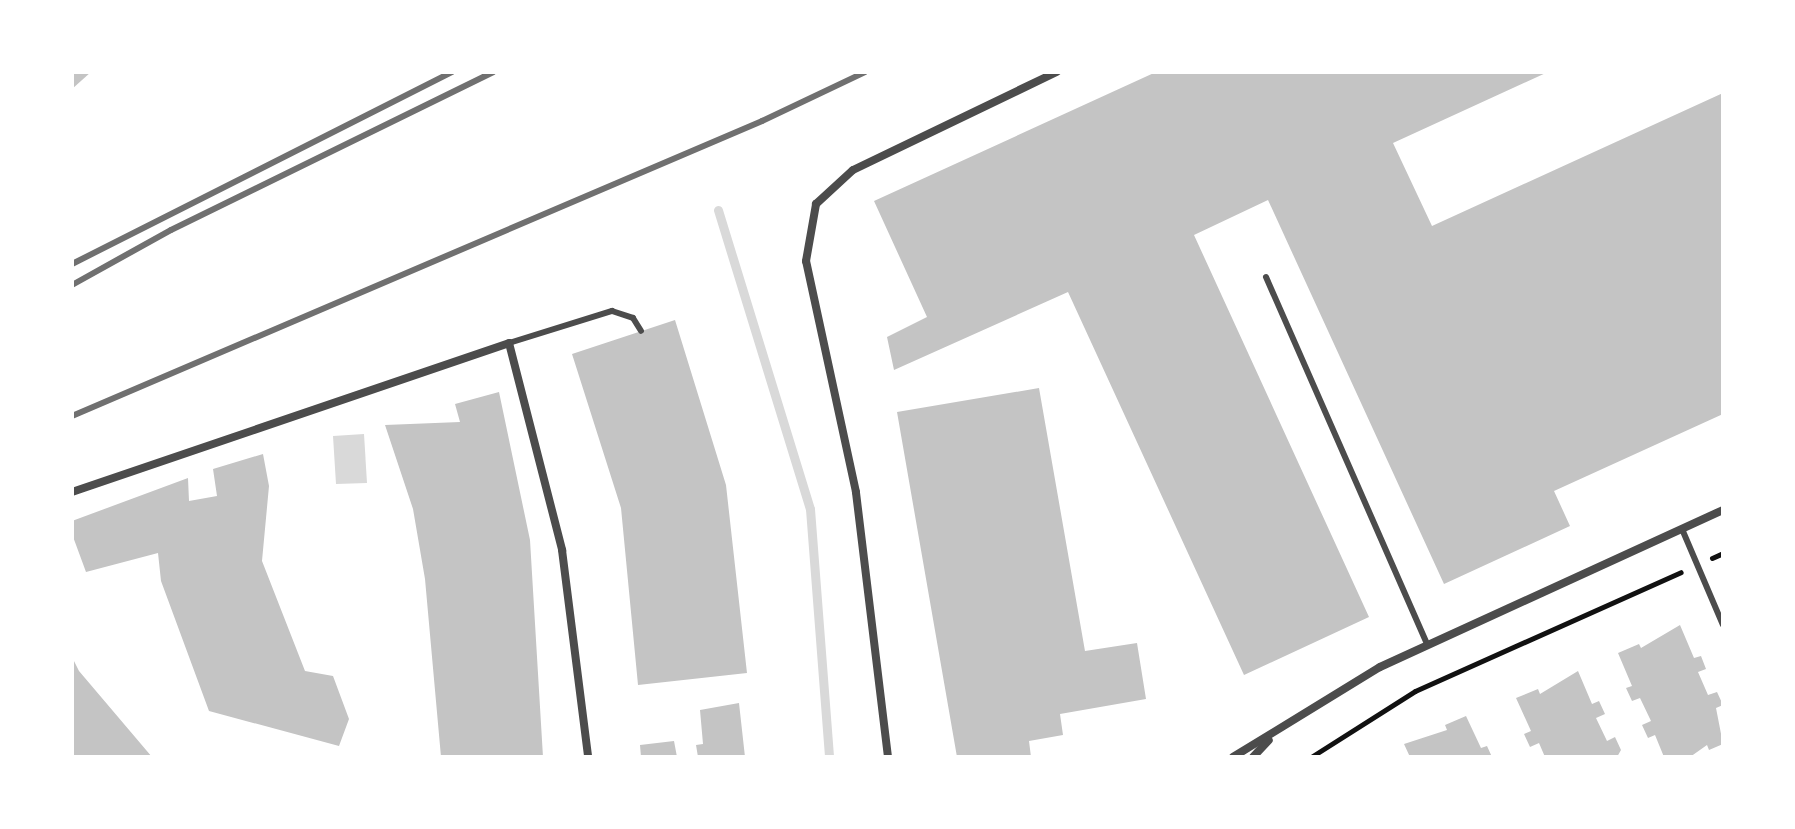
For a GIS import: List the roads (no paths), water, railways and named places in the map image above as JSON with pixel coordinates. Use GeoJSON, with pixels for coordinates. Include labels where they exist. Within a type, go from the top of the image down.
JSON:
{"type":"FeatureCollection","features":[{"type":"Feature","properties":{"kind":"street"},"geometry":{"type":"LineString","coordinates":[[888,757],[856,492],[806,261],[816,204],[853,170],[1057,72]]}},
{"type":"Feature","properties":{"kind":"street"},"geometry":{"type":"LineString","coordinates":[[72,492],[509,343],[562,550],[588,757]]}},
{"type":"Feature","properties":{"kind":"street"},"geometry":{"type":"LineString","coordinates":[[1233,757],[1380,667],[1723,510]]}},
{"type":"Feature","properties":{"kind":"street"},"geometry":{"type":"LineString","coordinates":[[1253,757],[1275,734]]}},
{"type":"Feature","properties":{"kind":"lane"},"geometry":{"type":"LineString","coordinates":[[1266,277],[1427,644]]}},
{"type":"Feature","properties":{"kind":"lane"},"geometry":{"type":"LineString","coordinates":[[509,343],[612,311],[633,318],[641,331]]}},
{"type":"Feature","properties":{"kind":"lane"},"geometry":{"type":"LineString","coordinates":[[1682,529],[1723,625]]}},
{"type":"Feature","properties":{"kind":"waterway"},"geometry":{"type":"LineString","coordinates":[[718,210],[810,509],[829,757]]}},
{"type":"Feature","properties":{"kind":"railway"},"geometry":{"type":"LineString","coordinates":[[72,264],[452,72]]}},
{"type":"Feature","properties":{"kind":"railway"},"geometry":{"type":"LineString","coordinates":[[72,285],[171,230],[493,72]]}},
{"type":"Feature","properties":{"kind":"railway"},"geometry":{"type":"LineString","coordinates":[[72,416],[762,121],[865,72]]}}]}
